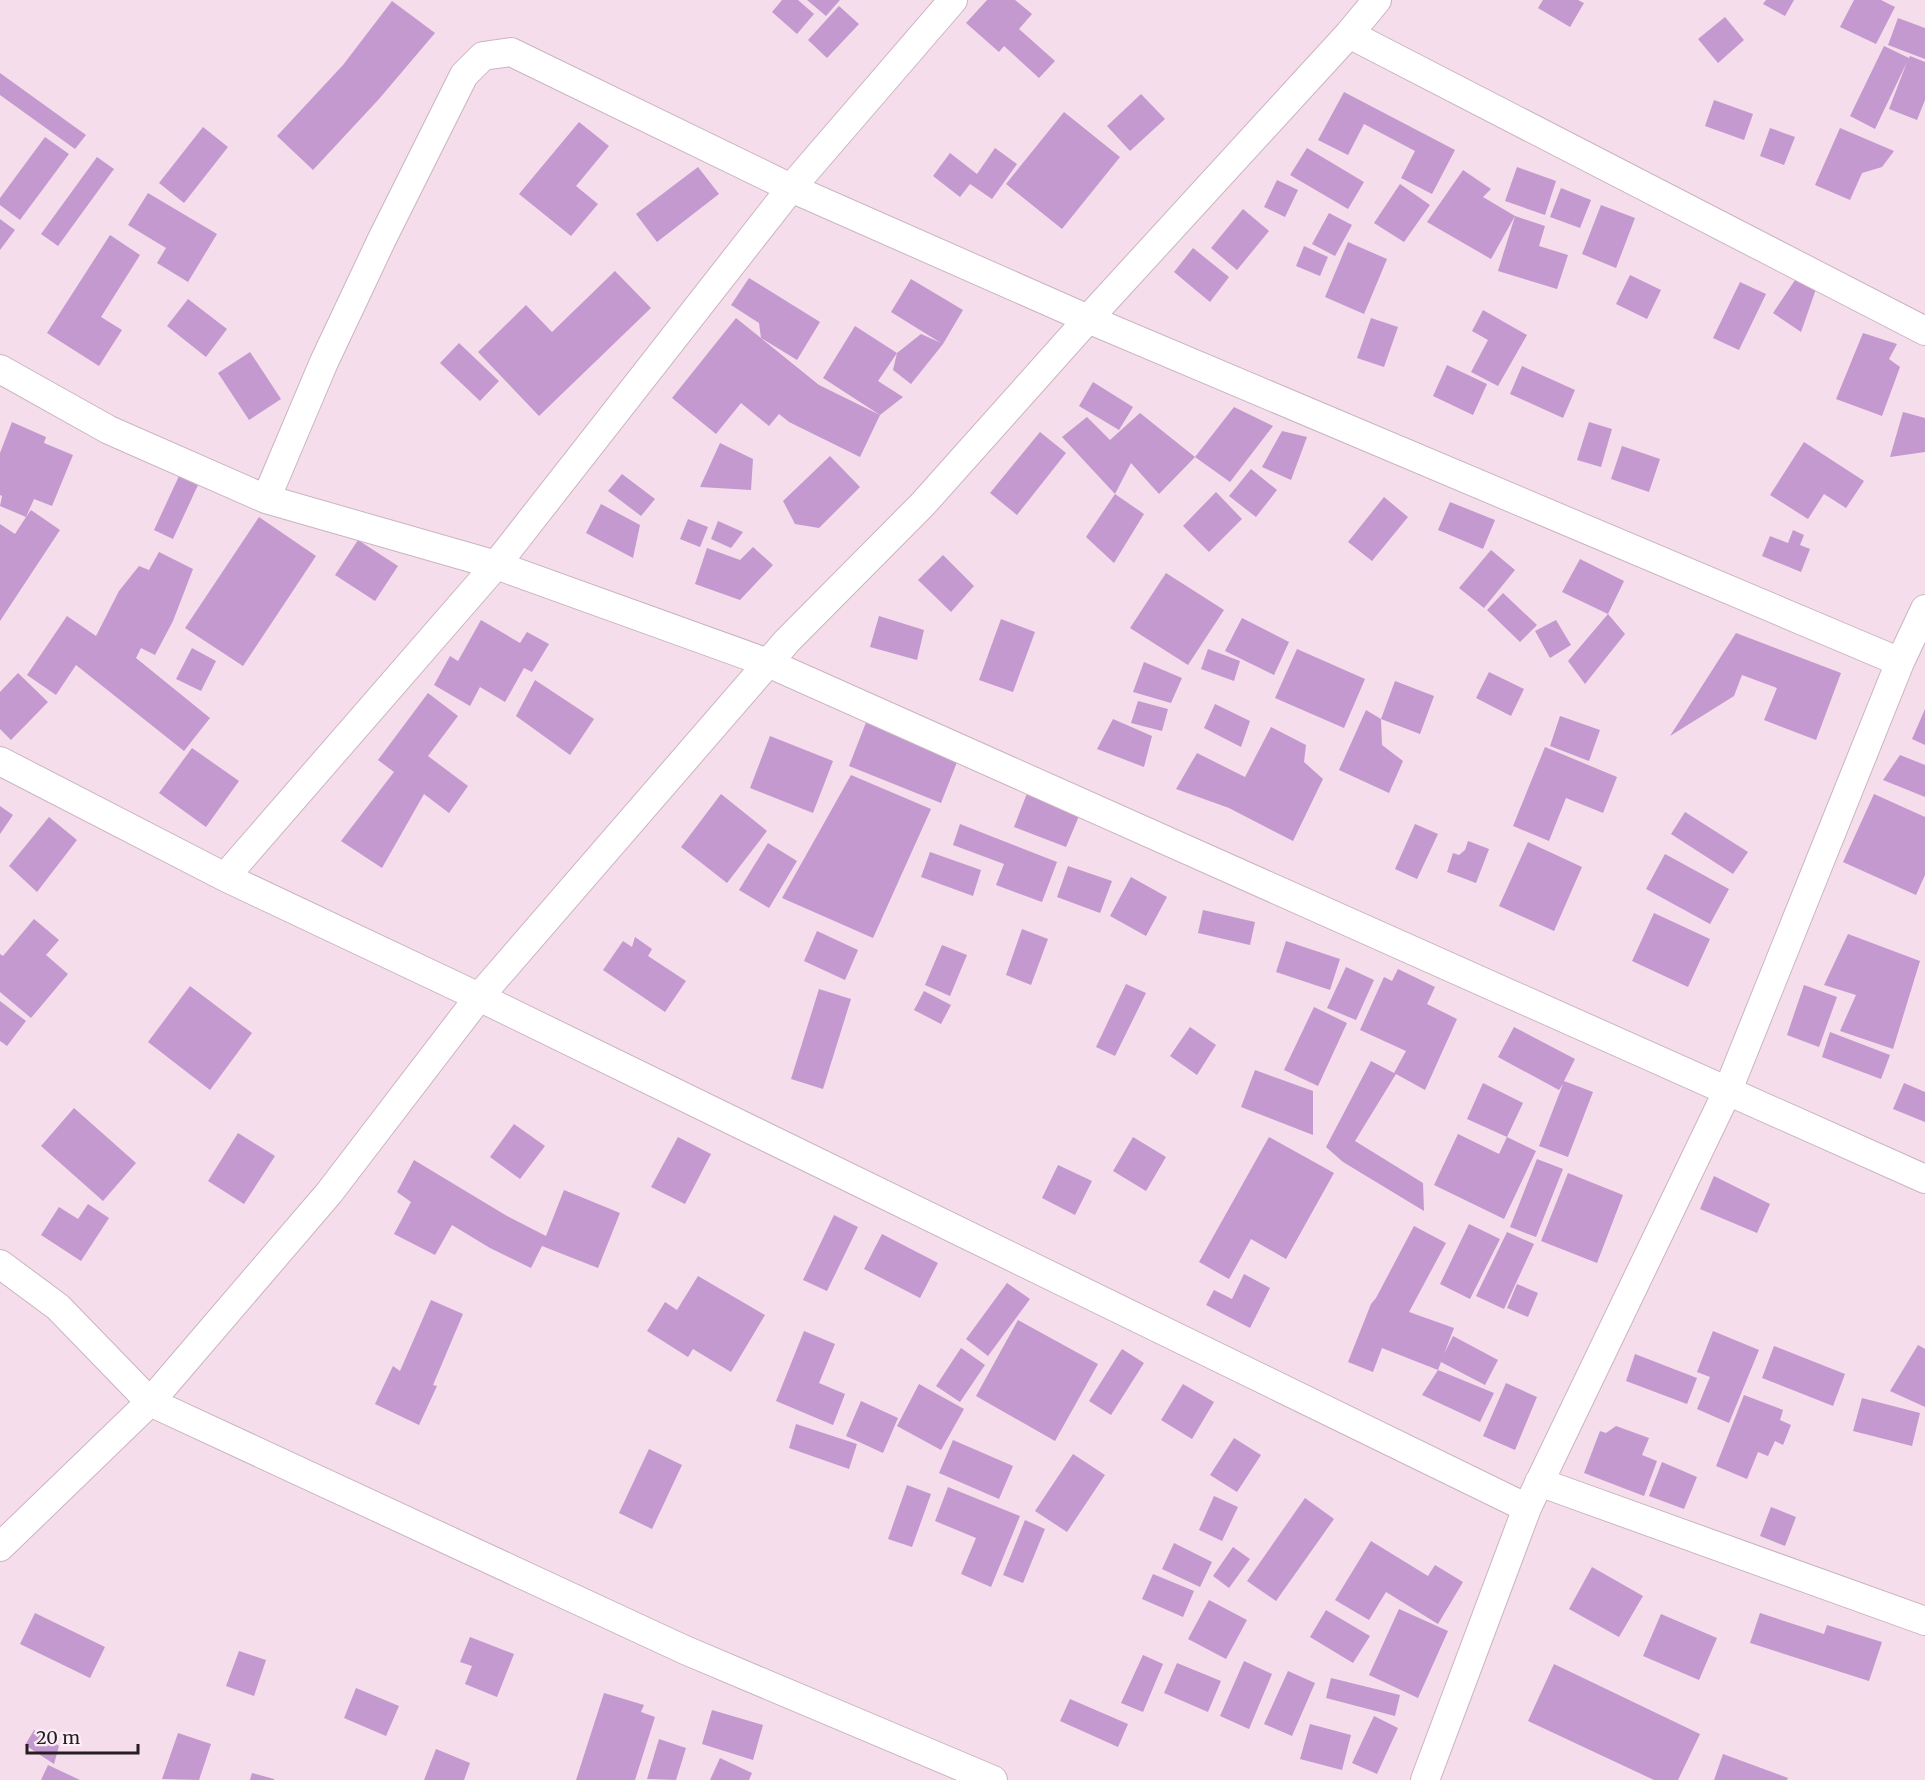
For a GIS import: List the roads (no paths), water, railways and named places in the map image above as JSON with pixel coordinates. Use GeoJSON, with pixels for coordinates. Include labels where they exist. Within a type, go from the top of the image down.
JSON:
{"type":"FeatureCollection","features":[{"type":"Feature","properties":{"kind":"street"},"geometry":{"type":"LineString","coordinates":[[225,877],[496,565],[791,188],[953,0]]}},
{"type":"Feature","properties":{"kind":"street"},"geometry":{"type":"LineString","coordinates":[[0,1547],[150,1402],[329,1193],[479,997],[787,641],[922,504],[1349,34],[1377,0]]}},
{"type":"Feature","properties":{"kind":"street"},"geometry":{"type":"LineString","coordinates":[[1349,34],[1925,331]]}},
{"type":"Feature","properties":{"kind":"street"},"geometry":{"type":"LineString","coordinates":[[266,499],[324,362],[464,75],[483,56],[511,52],[791,188],[1088,319],[1900,662]]}},
{"type":"Feature","properties":{"kind":"street"},"geometry":{"type":"LineString","coordinates":[[0,369],[109,430],[266,499],[496,565],[768,663],[1925,1179]]}},
{"type":"Feature","properties":{"kind":"street"},"geometry":{"type":"LineString","coordinates":[[1425,1780],[1527,1508],[1728,1090],[1900,662],[1925,609]]}},
{"type":"Feature","properties":{"kind":"street"},"geometry":{"type":"LineString","coordinates":[[0,761],[225,877],[479,997],[1527,1508]]}},
{"type":"Feature","properties":{"kind":"street"},"geometry":{"type":"LineString","coordinates":[[0,1264],[58,1307],[150,1402],[685,1650],[993,1780]]}},
{"type":"Feature","properties":{"kind":"street"},"geometry":{"type":"LineString","coordinates":[[1539,1482],[1925,1622]]}}]}
